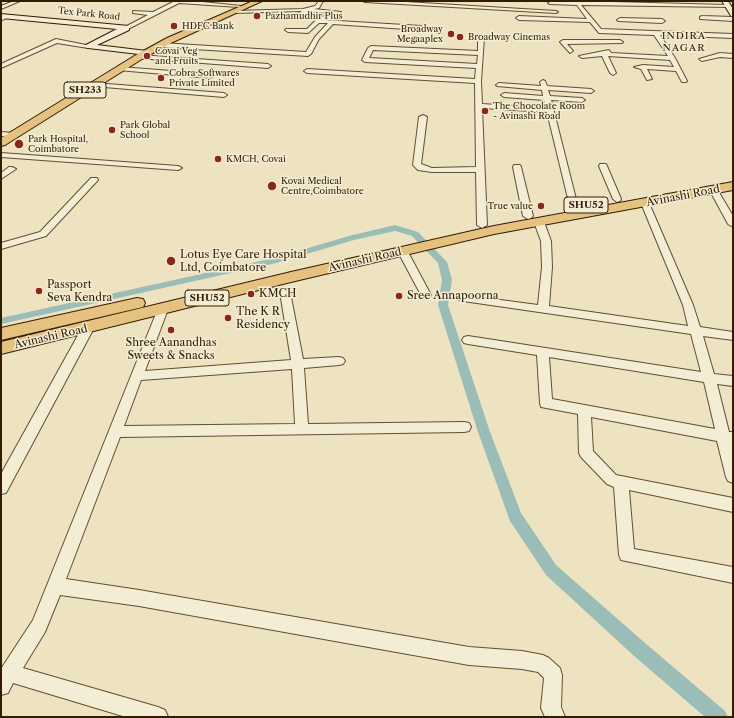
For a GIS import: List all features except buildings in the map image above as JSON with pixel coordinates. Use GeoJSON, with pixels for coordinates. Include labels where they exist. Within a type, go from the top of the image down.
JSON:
{"type":"FeatureCollection","features":[{"type":"Feature","properties":{"kind":"main road"},"geometry":{"type":"LineString","coordinates":[[142,54],[162,40],[237,9],[252,1]]}},
{"type":"Feature","properties":{"kind":"main road","name":"SH233"},"geometry":{"type":"LineString","coordinates":[[1,143],[6,135],[142,54],[237,9],[259,1]]}},
{"type":"Feature","properties":{"kind":"main road","name":"SH233"},"geometry":{"type":"LineString","coordinates":[[6,135],[94,85],[142,54]]}},
{"type":"Feature","properties":{"kind":"main road","name":"Avinashi Road"},"geometry":{"type":"LineString","coordinates":[[1,348],[88,328],[441,239],[534,219],[574,207],[733,179]]}},
{"type":"Feature","properties":{"kind":"main road","name":"Avinashi Road"},"geometry":{"type":"LineString","coordinates":[[441,239],[482,225],[646,203],[733,186]]}},
{"type":"Feature","properties":{"kind":"main road","name":"Avinashi Road"},"geometry":{"type":"LineString","coordinates":[[1,334],[377,248],[410,247]]}},
{"type":"Feature","properties":{"kind":"street"},"geometry":{"type":"LineString","coordinates":[[2,7],[18,1]]}},
{"type":"Feature","properties":{"kind":"street"},"geometry":{"type":"LineString","coordinates":[[175,1],[237,9],[303,10],[317,7],[321,1]]}},
{"type":"Feature","properties":{"kind":"street"},"geometry":{"type":"LineString","coordinates":[[126,28],[179,1]]}},
{"type":"Feature","properties":{"kind":"street"},"geometry":{"type":"LineString","coordinates":[[364,1],[529,8],[534,12],[556,12]]}},
{"type":"Feature","properties":{"kind":"street"},"geometry":{"type":"LineString","coordinates":[[392,10],[397,2]]}},
{"type":"Feature","properties":{"kind":"street"},"geometry":{"type":"LineString","coordinates":[[550,2],[727,4],[733,14],[702,15],[733,19]]}},
{"type":"Feature","properties":{"kind":"street"},"geometry":{"type":"LineString","coordinates":[[550,2],[561,20]]}},
{"type":"Feature","properties":{"kind":"street"},"geometry":{"type":"LineString","coordinates":[[577,2],[599,31],[733,36]]}},
{"type":"Feature","properties":{"kind":"street"},"geometry":{"type":"LineString","coordinates":[[647,3],[655,12]]}},
{"type":"Feature","properties":{"kind":"street"},"geometry":{"type":"LineString","coordinates":[[308,31],[319,20],[333,19],[339,12],[306,10],[299,16],[314,17],[319,20],[332,22],[420,28]]}},
{"type":"Feature","properties":{"kind":"street"},"geometry":{"type":"LineString","coordinates":[[135,12],[155,14]]}},
{"type":"Feature","properties":{"kind":"street"},"geometry":{"type":"LineString","coordinates":[[620,20],[664,23],[658,16]]}},
{"type":"Feature","properties":{"kind":"street","name":"Tex Park Road"},"geometry":{"type":"LineString","coordinates":[[3,17],[126,28]]}},
{"type":"Feature","properties":{"kind":"street"},"geometry":{"type":"LineString","coordinates":[[519,18],[591,21]]}},
{"type":"Feature","properties":{"kind":"street"},"geometry":{"type":"LineString","coordinates":[[161,45],[308,54],[318,38],[332,22]]}},
{"type":"Feature","properties":{"kind":"street","name":"Tex Park Road"},"geometry":{"type":"LineString","coordinates":[[88,46],[126,28]]}},
{"type":"Feature","properties":{"kind":"street"},"geometry":{"type":"LineString","coordinates":[[288,30],[323,32]]}},
{"type":"Feature","properties":{"kind":"street"},"geometry":{"type":"LineString","coordinates":[[605,54],[620,49],[620,42],[615,32]]}},
{"type":"Feature","properties":{"kind":"street"},"geometry":{"type":"LineString","coordinates":[[656,33],[672,58],[684,81]]}},
{"type":"Feature","properties":{"kind":"street"},"geometry":{"type":"LineString","coordinates":[[481,38],[478,81],[482,225]]}},
{"type":"Feature","properties":{"kind":"street"},"geometry":{"type":"LineString","coordinates":[[40,39],[181,60],[268,66]]}},
{"type":"Feature","properties":{"kind":"street"},"geometry":{"type":"LineString","coordinates":[[1,66],[56,41]]}},
{"type":"Feature","properties":{"kind":"street"},"geometry":{"type":"LineString","coordinates":[[570,50],[563,42],[620,42]]}},
{"type":"Feature","properties":{"kind":"street"},"geometry":{"type":"LineString","coordinates":[[181,60],[198,47]]}},
{"type":"Feature","properties":{"kind":"street"},"geometry":{"type":"LineString","coordinates":[[480,66],[366,60],[371,48],[481,53]]}},
{"type":"Feature","properties":{"kind":"street"},"geometry":{"type":"LineString","coordinates":[[582,56],[605,54],[672,58]]}},
{"type":"Feature","properties":{"kind":"street"},"geometry":{"type":"LineString","coordinates":[[605,54],[613,73]]}},
{"type":"Feature","properties":{"kind":"street"},"geometry":{"type":"LineString","coordinates":[[702,59],[720,55],[733,56]]}},
{"type":"Feature","properties":{"kind":"street"},"geometry":{"type":"LineString","coordinates":[[649,79],[640,67],[677,70]]}},
{"type":"Feature","properties":{"kind":"street"},"geometry":{"type":"LineString","coordinates":[[120,69],[210,76]]}},
{"type":"Feature","properties":{"kind":"street"},"geometry":{"type":"LineString","coordinates":[[307,71],[478,81]]}},
{"type":"Feature","properties":{"kind":"street"},"geometry":{"type":"LineString","coordinates":[[94,85],[224,95]]}},
{"type":"Feature","properties":{"kind":"street"},"geometry":{"type":"LineString","coordinates":[[500,85],[544,85],[591,91]]}},
{"type":"Feature","properties":{"kind":"street"},"geometry":{"type":"LineString","coordinates":[[544,85],[574,207]]}},
{"type":"Feature","properties":{"kind":"street"},"geometry":{"type":"LineString","coordinates":[[504,95],[582,100]]}},
{"type":"Feature","properties":{"kind":"street"},"geometry":{"type":"LineString","coordinates":[[479,106],[550,110]]}},
{"type":"Feature","properties":{"kind":"street"},"geometry":{"type":"LineString","coordinates":[[423,117],[418,165],[421,168],[432,170],[480,169]]}},
{"type":"Feature","properties":{"kind":"street"},"geometry":{"type":"LineString","coordinates":[[1,155],[178,168]]}},
{"type":"Feature","properties":{"kind":"street"},"geometry":{"type":"LineString","coordinates":[[603,166],[617,200]]}},
{"type":"Feature","properties":{"kind":"street"},"geometry":{"type":"LineString","coordinates":[[517,167],[534,219],[546,241],[547,267],[543,310]]}},
{"type":"Feature","properties":{"kind":"street"},"geometry":{"type":"LineString","coordinates":[[1,168],[12,169],[1,177]]}},
{"type":"Feature","properties":{"kind":"street"},"geometry":{"type":"LineString","coordinates":[[1,246],[43,234],[94,180]]}},
{"type":"Feature","properties":{"kind":"street"},"geometry":{"type":"LineString","coordinates":[[713,190],[733,224]]}},
{"type":"Feature","properties":{"kind":"street"},"geometry":{"type":"LineString","coordinates":[[646,203],[688,305],[696,330],[709,378],[728,437],[733,477]]}},
{"type":"Feature","properties":{"kind":"street"},"geometry":{"type":"LineString","coordinates":[[410,247],[426,295]]}},
{"type":"Feature","properties":{"kind":"street"},"geometry":{"type":"LineString","coordinates":[[285,292],[298,364],[302,429]]}},
{"type":"Feature","properties":{"kind":"street"},"geometry":{"type":"LineString","coordinates":[[463,298],[733,336]]}},
{"type":"Feature","properties":{"kind":"street"},"geometry":{"type":"LineString","coordinates":[[158,717],[5,680],[38,626],[55,586],[162,309]]}},
{"type":"Feature","properties":{"kind":"street"},"geometry":{"type":"LineString","coordinates":[[1,488],[88,328]]}},
{"type":"Feature","properties":{"kind":"street"},"geometry":{"type":"LineString","coordinates":[[468,340],[733,382]]}},
{"type":"Feature","properties":{"kind":"street"},"geometry":{"type":"LineString","coordinates":[[543,351],[546,404],[728,437]]}},
{"type":"Feature","properties":{"kind":"street"},"geometry":{"type":"LineString","coordinates":[[136,376],[339,361]]}},
{"type":"Feature","properties":{"kind":"street"},"geometry":{"type":"LineString","coordinates":[[584,410],[586,453],[612,480],[733,505]]}},
{"type":"Feature","properties":{"kind":"street"},"geometry":{"type":"LineString","coordinates":[[114,432],[464,427]]}},
{"type":"Feature","properties":{"kind":"street"},"geometry":{"type":"LineString","coordinates":[[621,482],[627,555],[733,575]]}},
{"type":"Feature","properties":{"kind":"street"},"geometry":{"type":"LineString","coordinates":[[55,586],[147,600],[469,656],[522,660],[543,664],[553,675],[551,708],[555,717]]}},
{"type":"Feature","properties":{"kind":"waterway"},"geometry":{"type":"LineString","coordinates":[[1,321],[276,260],[352,238],[395,228],[415,234],[442,262],[447,280],[443,305],[484,432],[515,516],[551,570],[639,649],[719,717]]}},
{"type":"Feature","properties":{"kind":"place","name":"Pazhamudhir Plus"},"geometry":{"type":"Point","coordinates":[257,16]}},
{"type":"Feature","properties":{"kind":"place","name":"HDFC Bank"},"geometry":{"type":"Point","coordinates":[174,26]}},
{"type":"Feature","properties":{"kind":"place","name":"Broadway Megaaplex"},"geometry":{"type":"Point","coordinates":[451,34]}},
{"type":"Feature","properties":{"kind":"place","name":"Broadway Cinemas"},"geometry":{"type":"Point","coordinates":[460,37]}},
{"type":"Feature","properties":{"kind":"place","name":"Covai Veg and Fruits"},"geometry":{"type":"Point","coordinates":[147,56]}},
{"type":"Feature","properties":{"kind":"place","name":"Cobra Softwares Private Limited"},"geometry":{"type":"Point","coordinates":[161,78]}},
{"type":"Feature","properties":{"kind":"place","name":"The Chocolate Room - Avinashi Road"},"geometry":{"type":"Point","coordinates":[485,111]}},
{"type":"Feature","properties":{"kind":"place","name":"Park Global School"},"geometry":{"type":"Point","coordinates":[112,130]}},
{"type":"Feature","properties":{"kind":"place","name":"Park Hospital, Coimbatore"},"geometry":{"type":"Point","coordinates":[19,144]}},
{"type":"Feature","properties":{"kind":"place","name":"KMCH, Covai"},"geometry":{"type":"Point","coordinates":[218,159]}},
{"type":"Feature","properties":{"kind":"place","name":"Kovai Medical Centre,Coimbatore"},"geometry":{"type":"Point","coordinates":[272,186]}},
{"type":"Feature","properties":{"kind":"place","name":"True value"},"geometry":{"type":"Point","coordinates":[541,206]}},
{"type":"Feature","properties":{"kind":"place","name":"Lotus Eye Care Hospital Ltd, Coimbatore"},"geometry":{"type":"Point","coordinates":[171,261]}},
{"type":"Feature","properties":{"kind":"place","name":"Passport Seva Kendra"},"geometry":{"type":"Point","coordinates":[39,291]}},
{"type":"Feature","properties":{"kind":"place","name":"KMCH"},"geometry":{"type":"Point","coordinates":[251,294]}},
{"type":"Feature","properties":{"kind":"place","name":"Sree Annapoorna"},"geometry":{"type":"Point","coordinates":[399,296]}},
{"type":"Feature","properties":{"kind":"place","name":"The K R Residency"},"geometry":{"type":"Point","coordinates":[228,318]}},
{"type":"Feature","properties":{"kind":"place","name":"Shree Aanandhas Sweets & Snacks"},"geometry":{"type":"Point","coordinates":[171,330]}},
{"type":"Feature","properties":{"kind":"district","name":"INDIRA NAGAR"},"geometry":{"type":"Point","coordinates":[684,42]}}]}
